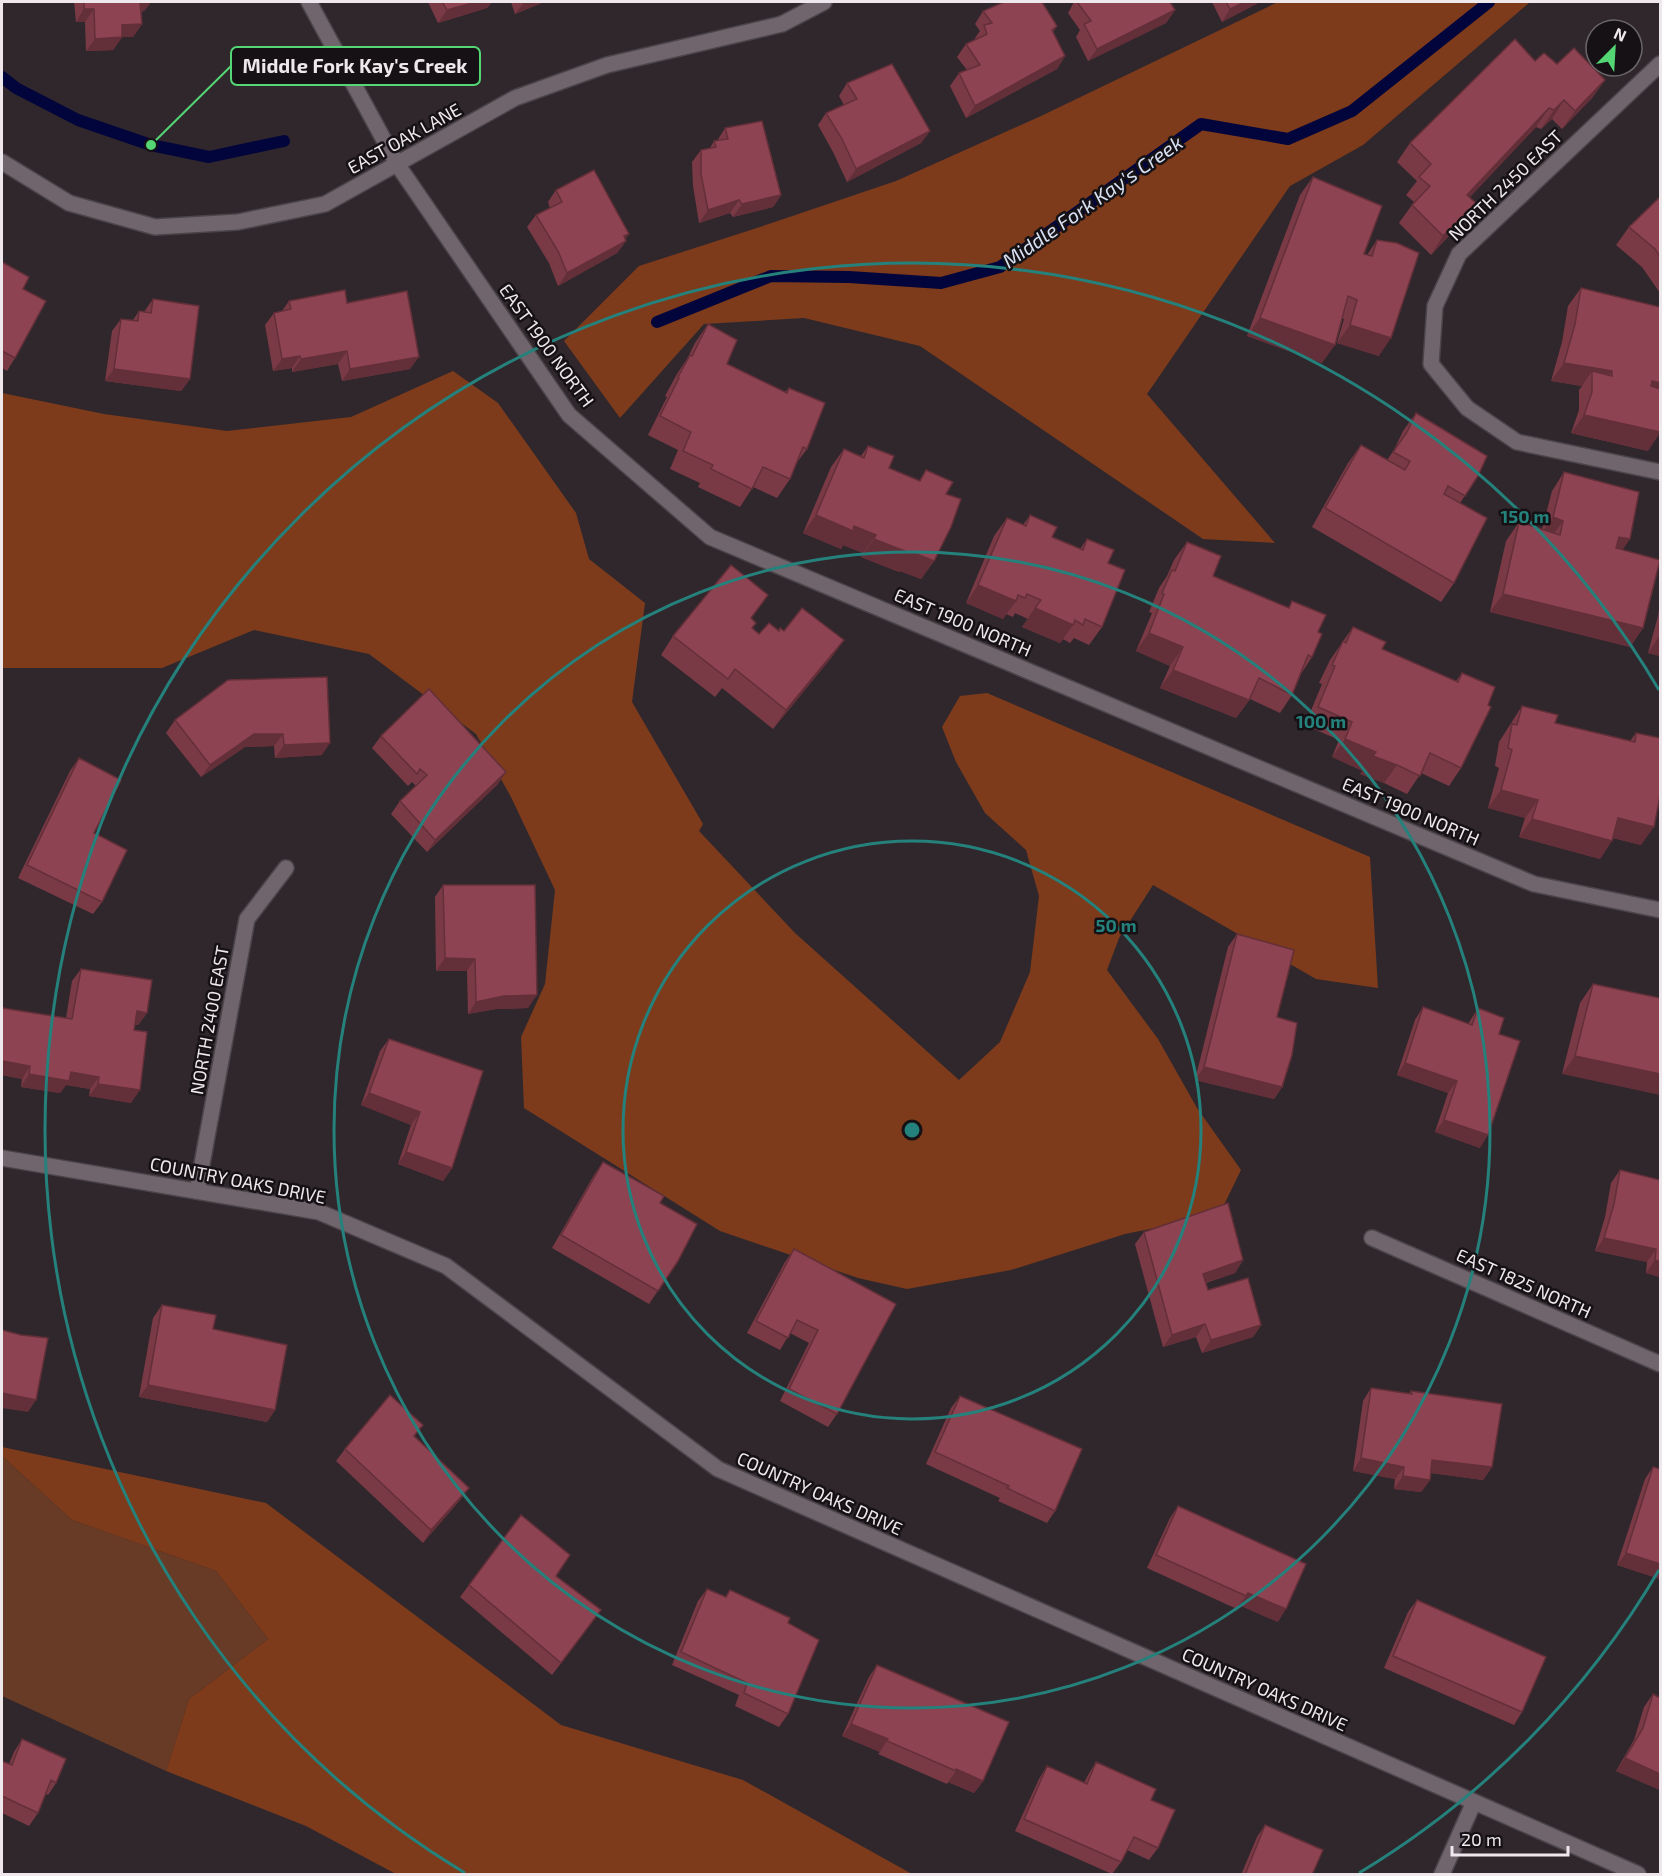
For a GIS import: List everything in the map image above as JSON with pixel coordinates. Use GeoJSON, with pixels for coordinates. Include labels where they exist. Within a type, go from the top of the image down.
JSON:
{"type":"FeatureCollection","features":[{"type":"Feature","properties":{"kind":"street","name":"EAST 1900 NORTH"},"geometry":{"type":"LineString","coordinates":[[309,2],[397,164],[569,415],[710,537],[1534,884],[1660,910]]}},
{"type":"Feature","properties":{"kind":"street","name":"EAST OAK LANE"},"geometry":{"type":"LineString","coordinates":[[2,162],[69,203],[155,227],[238,222],[325,204],[515,98],[607,65],[782,24],[824,2]]}},
{"type":"Feature","properties":{"kind":"street","name":"NORTH 2450 EAST"},"geometry":{"type":"LineString","coordinates":[[1660,64],[1459,254],[1435,306],[1431,364],[1467,408],[1518,442],[1660,472]]}},
{"type":"Feature","properties":{"kind":"street","name":"NORTH 2400 EAST"},"geometry":{"type":"LineString","coordinates":[[197,1191],[247,919],[286,868]]}},
{"type":"Feature","properties":{"kind":"street","name":"COUNTRY OAKS DRIVE"},"geometry":{"type":"LineString","coordinates":[[2,1158],[319,1212],[446,1266],[717,1469],[1638,1875]]}},
{"type":"Feature","properties":{"kind":"street","name":"EAST 1825 NORTH"},"geometry":{"type":"LineString","coordinates":[[1372,1238],[1660,1364]]}},
{"type":"Feature","properties":{"kind":"street"},"geometry":{"type":"LineString","coordinates":[[1442,1875],[1474,1802]]}},
{"type":"Feature","properties":{"kind":"shaded area"},"geometry":{"type":"Polygon","coordinates":[[[1278,2],[1530,2],[1363,145],[1290,186],[1147,394],[1275,543],[1203,539],[920,346],[804,318],[704,324],[620,418],[564,341],[639,266],[896,181],[1041,116],[1278,2]]]}},
{"type":"Feature","properties":{"kind":"shaded area"},"geometry":{"type":"Polygon","coordinates":[[[453,371],[498,403],[576,513],[589,559],[645,603],[632,702],[703,824],[699,831],[795,933],[959,1080],[1000,1042],[1030,972],[1039,896],[1026,850],[985,813],[956,762],[942,727],[960,696],[987,693],[1370,857],[1378,988],[1316,979],[1153,885],[1119,938],[1107,970],[1158,1039],[1197,1108],[1241,1170],[1219,1215],[1125,1234],[1011,1270],[907,1289],[858,1278],[720,1231],[524,1108],[521,1037],[545,984],[555,890],[511,797],[476,734],[369,654],[254,630],[162,668],[2,668],[2,393],[104,414],[227,431],[351,417],[453,371]]]}},
{"type":"Feature","properties":{"kind":"shaded area"},"geometry":{"type":"Polygon","coordinates":[[[2,1447],[266,1503],[561,1725],[743,1780],[912,1874],[396,1874],[306,1826],[166,1771],[189,1699],[268,1639],[216,1571],[72,1520],[2,1456],[2,1447]]]}},
{"type":"Feature","properties":{"kind":"shaded area"},"geometry":{"type":"Polygon","coordinates":[[[2,1456],[72,1520],[216,1571],[268,1639],[189,1699],[166,1771],[2,1696],[2,1456]]]}},
{"type":"Feature","properties":{"kind":"building"},"geometry":{"type":"Polygon","coordinates":[[[84,2],[140,2],[142,24],[122,25],[122,37],[95,39],[94,9],[84,9],[84,2]]]}},
{"type":"Feature","properties":{"kind":"building"},"geometry":{"type":"Polygon","coordinates":[[[442,2],[476,2],[447,10],[442,2]]]}},
{"type":"Feature","properties":{"kind":"building"},"geometry":{"type":"Polygon","coordinates":[[[1004,2],[1042,2],[1057,26],[1052,30],[1065,56],[975,106],[959,73],[980,65],[966,44],[987,34],[984,25],[992,23],[983,11],[1004,2]]]}},
{"type":"Feature","properties":{"kind":"building"},"geometry":{"type":"Polygon","coordinates":[[[1077,2],[1170,2],[1175,10],[1097,49],[1084,24],[1091,21],[1077,2]]]}},
{"type":"Feature","properties":{"kind":"building"},"geometry":{"type":"Polygon","coordinates":[[[1226,2],[1245,2],[1230,9],[1226,2]]]}},
{"type":"Feature","properties":{"kind":"building"},"geometry":{"type":"Polygon","coordinates":[[[1515,39],[1535,61],[1544,53],[1557,64],[1574,48],[1584,58],[1584,78],[1603,78],[1605,80],[1575,111],[1564,100],[1554,110],[1549,108],[1467,195],[1476,203],[1443,236],[1412,205],[1430,186],[1419,177],[1431,164],[1410,143],[1515,39]]]}},
{"type":"Feature","properties":{"kind":"building"},"geometry":{"type":"Polygon","coordinates":[[[892,64],[930,131],[856,169],[842,139],[826,113],[857,99],[847,83],[892,64]]]}},
{"type":"Feature","properties":{"kind":"building"},"geometry":{"type":"Polygon","coordinates":[[[762,121],[781,195],[742,204],[739,200],[708,210],[701,174],[701,150],[716,147],[714,141],[728,139],[725,128],[762,121]]]}},
{"type":"Feature","properties":{"kind":"building"},"geometry":{"type":"Polygon","coordinates":[[[594,170],[629,234],[624,236],[626,241],[567,273],[558,251],[536,215],[562,202],[556,190],[594,170]]]}},
{"type":"Feature","properties":{"kind":"building"},"geometry":{"type":"Polygon","coordinates":[[[1313,177],[1382,206],[1364,254],[1372,256],[1377,240],[1397,243],[1419,253],[1391,338],[1350,325],[1357,300],[1348,296],[1335,345],[1260,318],[1313,177]]]}},
{"type":"Feature","properties":{"kind":"building"},"geometry":{"type":"Polygon","coordinates":[[[1660,197],[1660,257],[1655,249],[1629,227],[1660,197]]]}},
{"type":"Feature","properties":{"kind":"building"},"geometry":{"type":"Polygon","coordinates":[[[2,262],[29,277],[23,289],[46,301],[15,358],[2,351],[2,262]]]}},
{"type":"Feature","properties":{"kind":"building"},"geometry":{"type":"Polygon","coordinates":[[[1581,288],[1660,307],[1660,383],[1652,381],[1651,386],[1660,389],[1660,432],[1584,415],[1592,392],[1592,371],[1612,376],[1612,371],[1564,363],[1575,324],[1581,288]]]}},
{"type":"Feature","properties":{"kind":"building"},"geometry":{"type":"Polygon","coordinates":[[[345,290],[347,303],[407,291],[419,357],[350,369],[347,351],[301,359],[300,356],[282,359],[274,313],[291,309],[289,301],[345,290]]]}},
{"type":"Feature","properties":{"kind":"building"},"geometry":{"type":"Polygon","coordinates":[[[153,299],[199,306],[190,379],[114,369],[121,319],[138,321],[139,311],[151,313],[153,299]]]}},
{"type":"Feature","properties":{"kind":"building"},"geometry":{"type":"Polygon","coordinates":[[[708,324],[737,340],[727,364],[787,393],[789,388],[825,403],[807,449],[803,447],[790,479],[763,467],[752,489],[711,469],[713,465],[683,451],[691,432],[660,416],[678,377],[690,355],[692,356],[708,324]]]}},
{"type":"Feature","properties":{"kind":"building"},"geometry":{"type":"Polygon","coordinates":[[[1416,413],[1487,456],[1465,496],[1448,486],[1444,494],[1487,518],[1454,583],[1325,508],[1361,445],[1405,470],[1410,461],[1393,452],[1407,432],[1416,413]]]}},
{"type":"Feature","properties":{"kind":"building"},"geometry":{"type":"Polygon","coordinates":[[[868,446],[894,456],[889,468],[920,481],[926,470],[953,482],[946,494],[961,499],[951,527],[934,561],[874,539],[876,535],[854,526],[853,531],[816,515],[844,449],[864,458],[868,446]]]}},
{"type":"Feature","properties":{"kind":"building"},"geometry":{"type":"Polygon","coordinates":[[[1564,472],[1639,492],[1630,539],[1619,537],[1616,548],[1660,560],[1643,628],[1503,594],[1519,522],[1560,535],[1563,521],[1553,517],[1564,472]]]}},
{"type":"Feature","properties":{"kind":"building"},"geometry":{"type":"Polygon","coordinates":[[[1030,515],[1057,527],[1052,537],[1083,550],[1087,539],[1114,550],[1108,563],[1125,570],[1102,627],[1085,619],[1083,625],[1075,620],[1073,625],[1035,608],[1041,600],[1027,594],[1025,598],[1018,595],[1016,601],[978,585],[1007,518],[1026,526],[1030,515]]]}},
{"type":"Feature","properties":{"kind":"building"},"geometry":{"type":"Polygon","coordinates":[[[1187,542],[1221,556],[1213,576],[1289,608],[1292,601],[1326,615],[1318,632],[1322,634],[1312,657],[1308,655],[1292,695],[1259,678],[1249,700],[1173,670],[1183,647],[1149,633],[1164,594],[1162,593],[1172,570],[1175,571],[1187,542]]]}},
{"type":"Feature","properties":{"kind":"building"},"geometry":{"type":"Polygon","coordinates":[[[731,565],[768,595],[751,618],[756,623],[752,628],[759,634],[769,623],[779,631],[780,628],[784,631],[802,608],[844,640],[786,710],[735,669],[728,679],[673,636],[731,565]]]}},
{"type":"Feature","properties":{"kind":"building"},"geometry":{"type":"Polygon","coordinates":[[[1353,627],[1386,642],[1382,649],[1458,682],[1462,673],[1495,687],[1488,705],[1491,707],[1461,768],[1430,753],[1420,776],[1373,756],[1376,752],[1345,739],[1352,722],[1318,707],[1335,666],[1332,665],[1343,641],[1346,643],[1353,627]]]}},
{"type":"Feature","properties":{"kind":"building"},"geometry":{"type":"Polygon","coordinates":[[[327,677],[330,743],[284,745],[283,734],[254,734],[210,765],[175,720],[228,680],[327,677]]]}},
{"type":"Feature","properties":{"kind":"building"},"geometry":{"type":"Polygon","coordinates":[[[429,689],[506,772],[435,840],[400,801],[427,775],[420,769],[417,774],[381,736],[429,689]]]}},
{"type":"Feature","properties":{"kind":"building"},"geometry":{"type":"Polygon","coordinates":[[[1522,706],[1558,715],[1555,723],[1635,742],[1636,733],[1660,738],[1660,796],[1654,827],[1618,818],[1612,841],[1532,819],[1538,800],[1501,790],[1512,750],[1508,748],[1512,724],[1517,725],[1522,706]]]}},
{"type":"Feature","properties":{"kind":"building"},"geometry":{"type":"Polygon","coordinates":[[[79,758],[121,780],[94,833],[127,850],[102,902],[27,865],[79,758]]]}},
{"type":"Feature","properties":{"kind":"building"},"geometry":{"type":"Polygon","coordinates":[[[443,885],[535,885],[537,995],[504,996],[476,1002],[475,959],[445,958],[443,885]]]}},
{"type":"Feature","properties":{"kind":"building"},"geometry":{"type":"Polygon","coordinates":[[[1237,934],[1294,950],[1277,1017],[1297,1023],[1292,1055],[1282,1087],[1204,1067],[1237,934]]]}},
{"type":"Feature","properties":{"kind":"building"},"geometry":{"type":"Polygon","coordinates":[[[81,969],[152,980],[147,1013],[137,1011],[134,1030],[147,1032],[140,1090],[98,1084],[99,1077],[71,1072],[69,1081],[29,1074],[30,1066],[2,1061],[2,1008],[72,1019],[81,969]]]}},
{"type":"Feature","properties":{"kind":"building"},"geometry":{"type":"Polygon","coordinates":[[[1593,984],[1660,998],[1660,1074],[1575,1056],[1593,984]]]}},
{"type":"Feature","properties":{"kind":"building"},"geometry":{"type":"Polygon","coordinates":[[[1423,1007],[1472,1025],[1478,1008],[1504,1018],[1499,1034],[1520,1041],[1488,1135],[1444,1120],[1457,1081],[1405,1063],[1423,1007]]]}},
{"type":"Feature","properties":{"kind":"building"},"geometry":{"type":"Polygon","coordinates":[[[389,1039],[483,1071],[452,1168],[406,1152],[420,1112],[369,1093],[389,1039]]]}},
{"type":"Feature","properties":{"kind":"building"},"geometry":{"type":"Polygon","coordinates":[[[603,1162],[664,1196],[660,1203],[697,1224],[678,1261],[658,1291],[561,1235],[603,1162]]]}},
{"type":"Feature","properties":{"kind":"building"},"geometry":{"type":"Polygon","coordinates":[[[1620,1170],[1660,1180],[1660,1262],[1655,1260],[1656,1249],[1604,1238],[1614,1204],[1620,1170]]]}},
{"type":"Feature","properties":{"kind":"building"},"geometry":{"type":"Polygon","coordinates":[[[1228,1203],[1243,1260],[1203,1274],[1208,1290],[1248,1278],[1261,1325],[1211,1340],[1205,1324],[1172,1335],[1144,1232],[1228,1203]]]}},
{"type":"Feature","properties":{"kind":"building"},"geometry":{"type":"Polygon","coordinates":[[[794,1249],[896,1304],[837,1414],[789,1389],[818,1330],[797,1320],[788,1338],[756,1321],[794,1249]]]}},
{"type":"Feature","properties":{"kind":"building"},"geometry":{"type":"Polygon","coordinates":[[[162,1305],[216,1315],[213,1329],[287,1345],[275,1410],[148,1385],[162,1305]]]}},
{"type":"Feature","properties":{"kind":"building"},"geometry":{"type":"Polygon","coordinates":[[[2,1330],[48,1338],[36,1400],[2,1393],[2,1330]]]}},
{"type":"Feature","properties":{"kind":"building"},"geometry":{"type":"Polygon","coordinates":[[[1371,1388],[1412,1394],[1411,1391],[1502,1404],[1492,1467],[1432,1460],[1430,1480],[1403,1476],[1404,1467],[1361,1458],[1371,1388]]]}},
{"type":"Feature","properties":{"kind":"building"},"geometry":{"type":"Polygon","coordinates":[[[390,1395],[423,1425],[414,1436],[469,1488],[431,1530],[345,1449],[390,1395]]]}},
{"type":"Feature","properties":{"kind":"building"},"geometry":{"type":"Polygon","coordinates":[[[960,1396],[1082,1449],[1055,1511],[1007,1488],[1009,1486],[935,1452],[960,1396]]]}},
{"type":"Feature","properties":{"kind":"building"},"geometry":{"type":"Polygon","coordinates":[[[1653,1467],[1660,1469],[1660,1564],[1626,1553],[1653,1467]]]}},
{"type":"Feature","properties":{"kind":"building"},"geometry":{"type":"Polygon","coordinates":[[[1178,1506],[1306,1564],[1286,1609],[1248,1593],[1246,1596],[1156,1555],[1178,1506]]]}},
{"type":"Feature","properties":{"kind":"building"},"geometry":{"type":"Polygon","coordinates":[[[521,1515],[570,1555],[556,1576],[601,1610],[561,1663],[469,1585],[521,1515]]]}},
{"type":"Feature","properties":{"kind":"building"},"geometry":{"type":"Polygon","coordinates":[[[707,1589],[726,1597],[730,1590],[790,1618],[788,1623],[819,1640],[788,1714],[744,1693],[747,1683],[681,1652],[707,1589]]]}},
{"type":"Feature","properties":{"kind":"building"},"geometry":{"type":"Polygon","coordinates":[[[1417,1600],[1546,1657],[1522,1712],[1393,1656],[1417,1600]]]}},
{"type":"Feature","properties":{"kind":"building"},"geometry":{"type":"Polygon","coordinates":[[[877,1665],[1009,1722],[983,1781],[851,1724],[877,1665]]]}},
{"type":"Feature","properties":{"kind":"building"},"geometry":{"type":"Polygon","coordinates":[[[1653,1694],[1660,1698],[1660,1774],[1625,1758],[1643,1728],[1653,1694]]]}},
{"type":"Feature","properties":{"kind":"building"},"geometry":{"type":"Polygon","coordinates":[[[22,1739],[66,1759],[56,1783],[51,1780],[38,1813],[2,1796],[2,1761],[12,1765],[22,1739]]]}},
{"type":"Feature","properties":{"kind":"building"},"geometry":{"type":"Polygon","coordinates":[[[1096,1762],[1156,1789],[1151,1800],[1175,1810],[1158,1848],[1134,1837],[1121,1862],[1024,1819],[1047,1766],[1087,1784],[1096,1762]]]}},
{"type":"Feature","properties":{"kind":"building"},"geometry":{"type":"Polygon","coordinates":[[[1265,1825],[1323,1850],[1312,1875],[1245,1875],[1265,1825]]]}},
{"type":"Feature","properties":{"kind":"waterway","name":"Middle Fork Kay's Creek"},"geometry":{"type":"LineString","coordinates":[[657,322],[771,276],[849,277],[941,283],[1000,267],[1201,124],[1288,139],[1352,111],[1489,2]]}},
{"type":"Feature","properties":{"kind":"waterway","name":"Middle Fork Kay's Creek"},"geometry":{"type":"LineString","coordinates":[[2,77],[16,88],[78,120],[151,145],[209,157],[284,141]]}},
{"type":"Feature","properties":{"kind":"place","name":"Middle Fork Kay's Creek"},"geometry":{"type":"Point","coordinates":[151,145]}}]}
